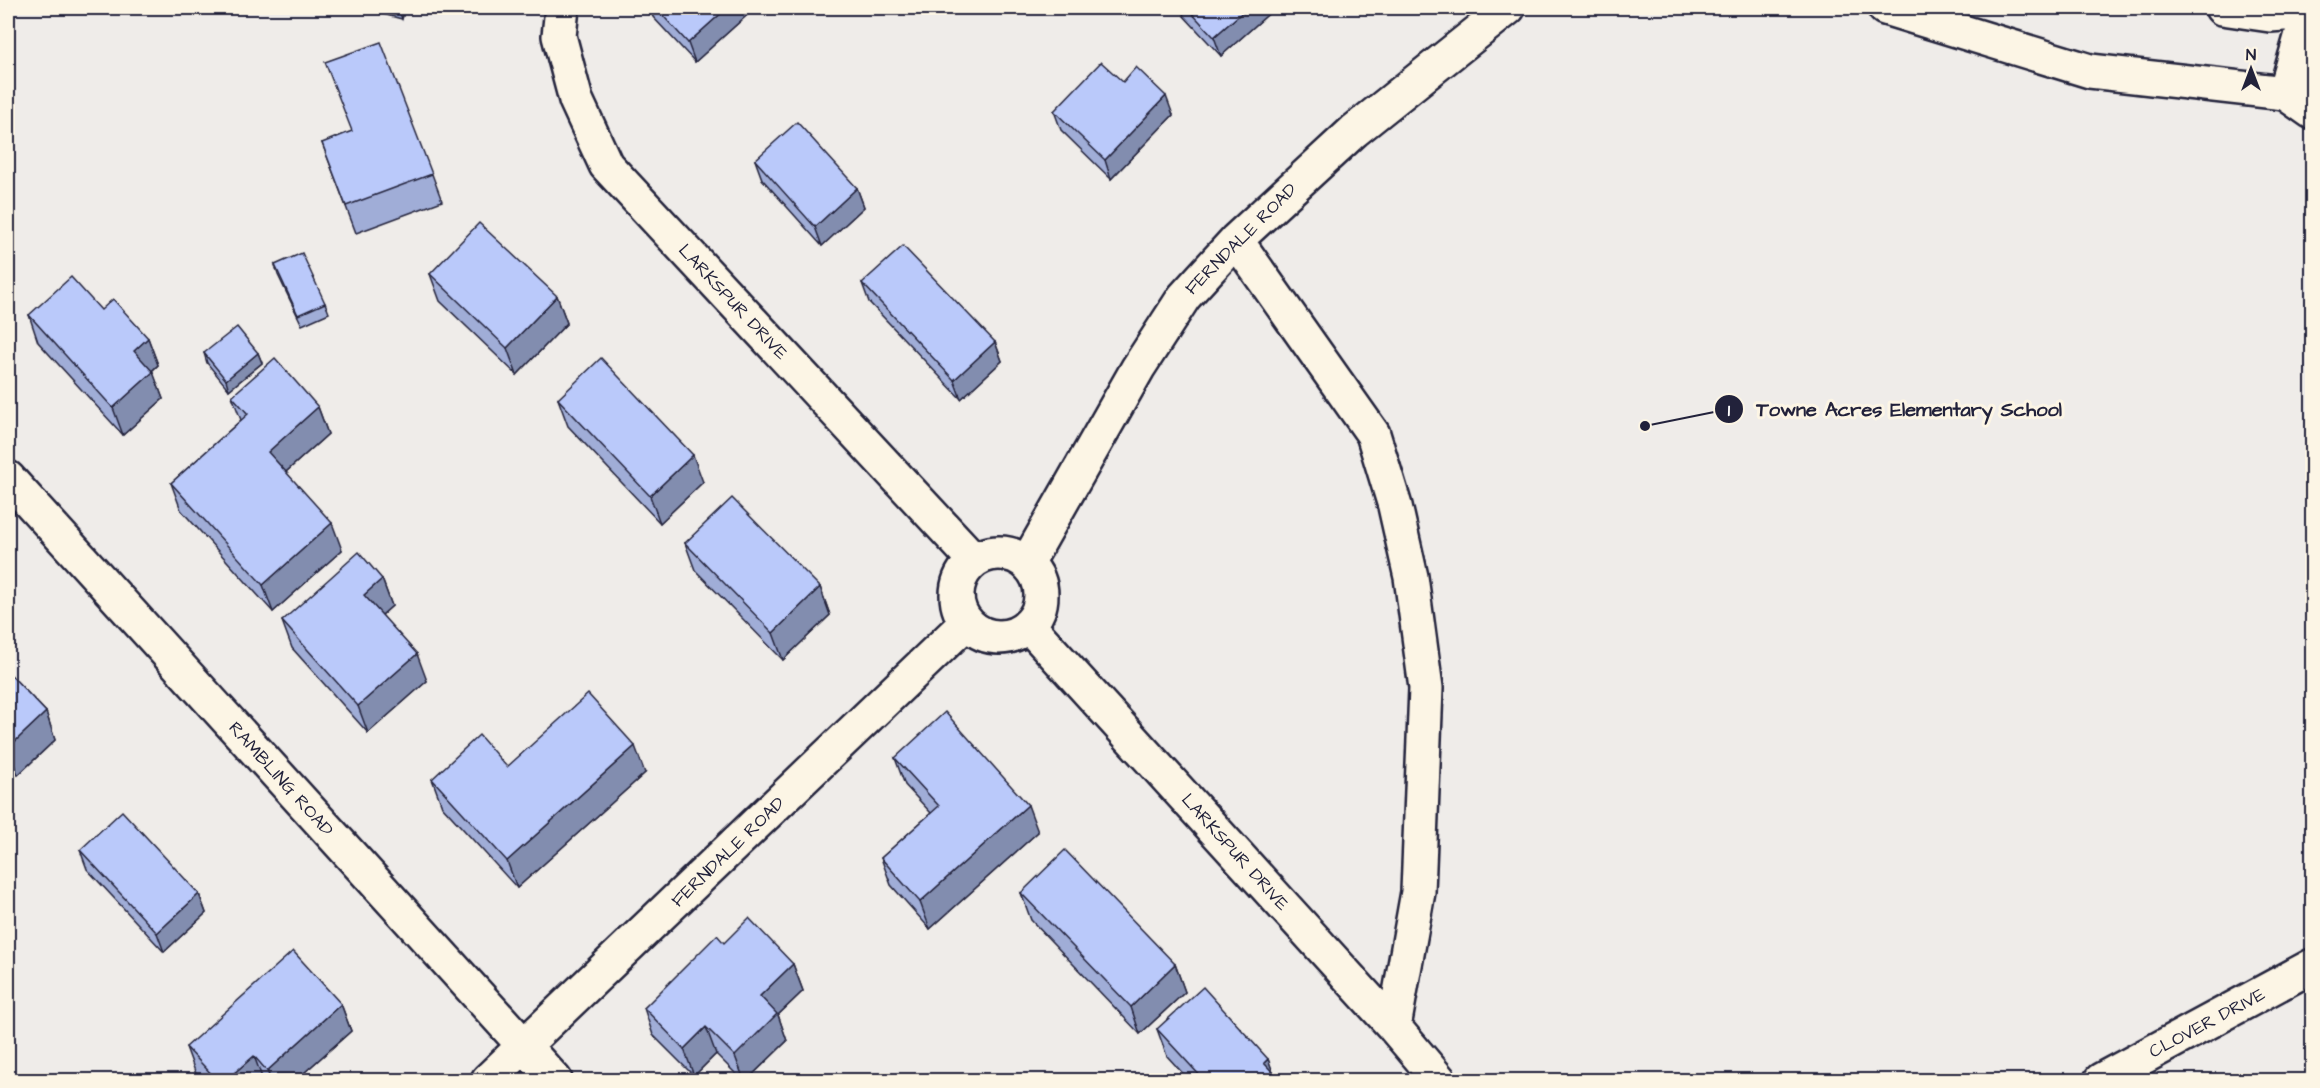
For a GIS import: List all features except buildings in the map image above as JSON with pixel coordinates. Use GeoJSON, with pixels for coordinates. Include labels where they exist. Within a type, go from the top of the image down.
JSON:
{"type":"FeatureCollection","features":[{"type":"Feature","properties":{"kind":"street","name":"LARKSPUR DRIVE"},"geometry":{"type":"LineString","coordinates":[[562,8],[559,36],[576,100],[606,165],[974,561]]}},
{"type":"Feature","properties":{"kind":"street","name":"FERNDALE ROAD"},"geometry":{"type":"LineString","coordinates":[[1027,562],[1138,368],[1184,297],[1236,240],[1354,131],[1508,8]]}},
{"type":"Feature","properties":{"kind":"street"},"geometry":{"type":"LineString","coordinates":[[1885,8],[2090,71],[2285,93],[2313,112]]}},
{"type":"Feature","properties":{"kind":"street"},"geometry":{"type":"LineString","coordinates":[[2222,8],[2270,15],[2310,12],[2285,93]]}},
{"type":"Feature","properties":{"kind":"street"},"geometry":{"type":"LineString","coordinates":[[1236,240],[1373,434],[1395,506],[1411,577],[1426,688],[1418,892],[1394,1027]]}},
{"type":"Feature","properties":{"kind":"street","name":"RAMBLING ROAD"},"geometry":{"type":"LineString","coordinates":[[12,493],[555,1080]]}},
{"type":"Feature","properties":{"kind":"street"},"geometry":{"type":"LineString","coordinates":[[1001,552],[1015,555],[1027,562],[1036,574],[1041,587],[1039,608],[1028,625],[1017,633],[1004,637],[990,636],[977,631],[959,610],[958,584],[964,571],[974,561],[987,554],[1001,552]]}},
{"type":"Feature","properties":{"kind":"street","name":"FERNDALE ROAD"},"geometry":{"type":"LineString","coordinates":[[488,1080],[967,622]]}},
{"type":"Feature","properties":{"kind":"street","name":"LARKSPUR DRIVE"},"geometry":{"type":"LineString","coordinates":[[1028,625],[1394,1027],[1439,1080]]}},
{"type":"Feature","properties":{"kind":"street","name":"CLOVER DRIVE"},"geometry":{"type":"LineString","coordinates":[[2101,1080],[2313,966]]}},
{"type":"Feature","properties":{"kind":"place","name":"Towne Acres Elementary School"},"geometry":{"type":"Point","coordinates":[1645,426]}}]}
